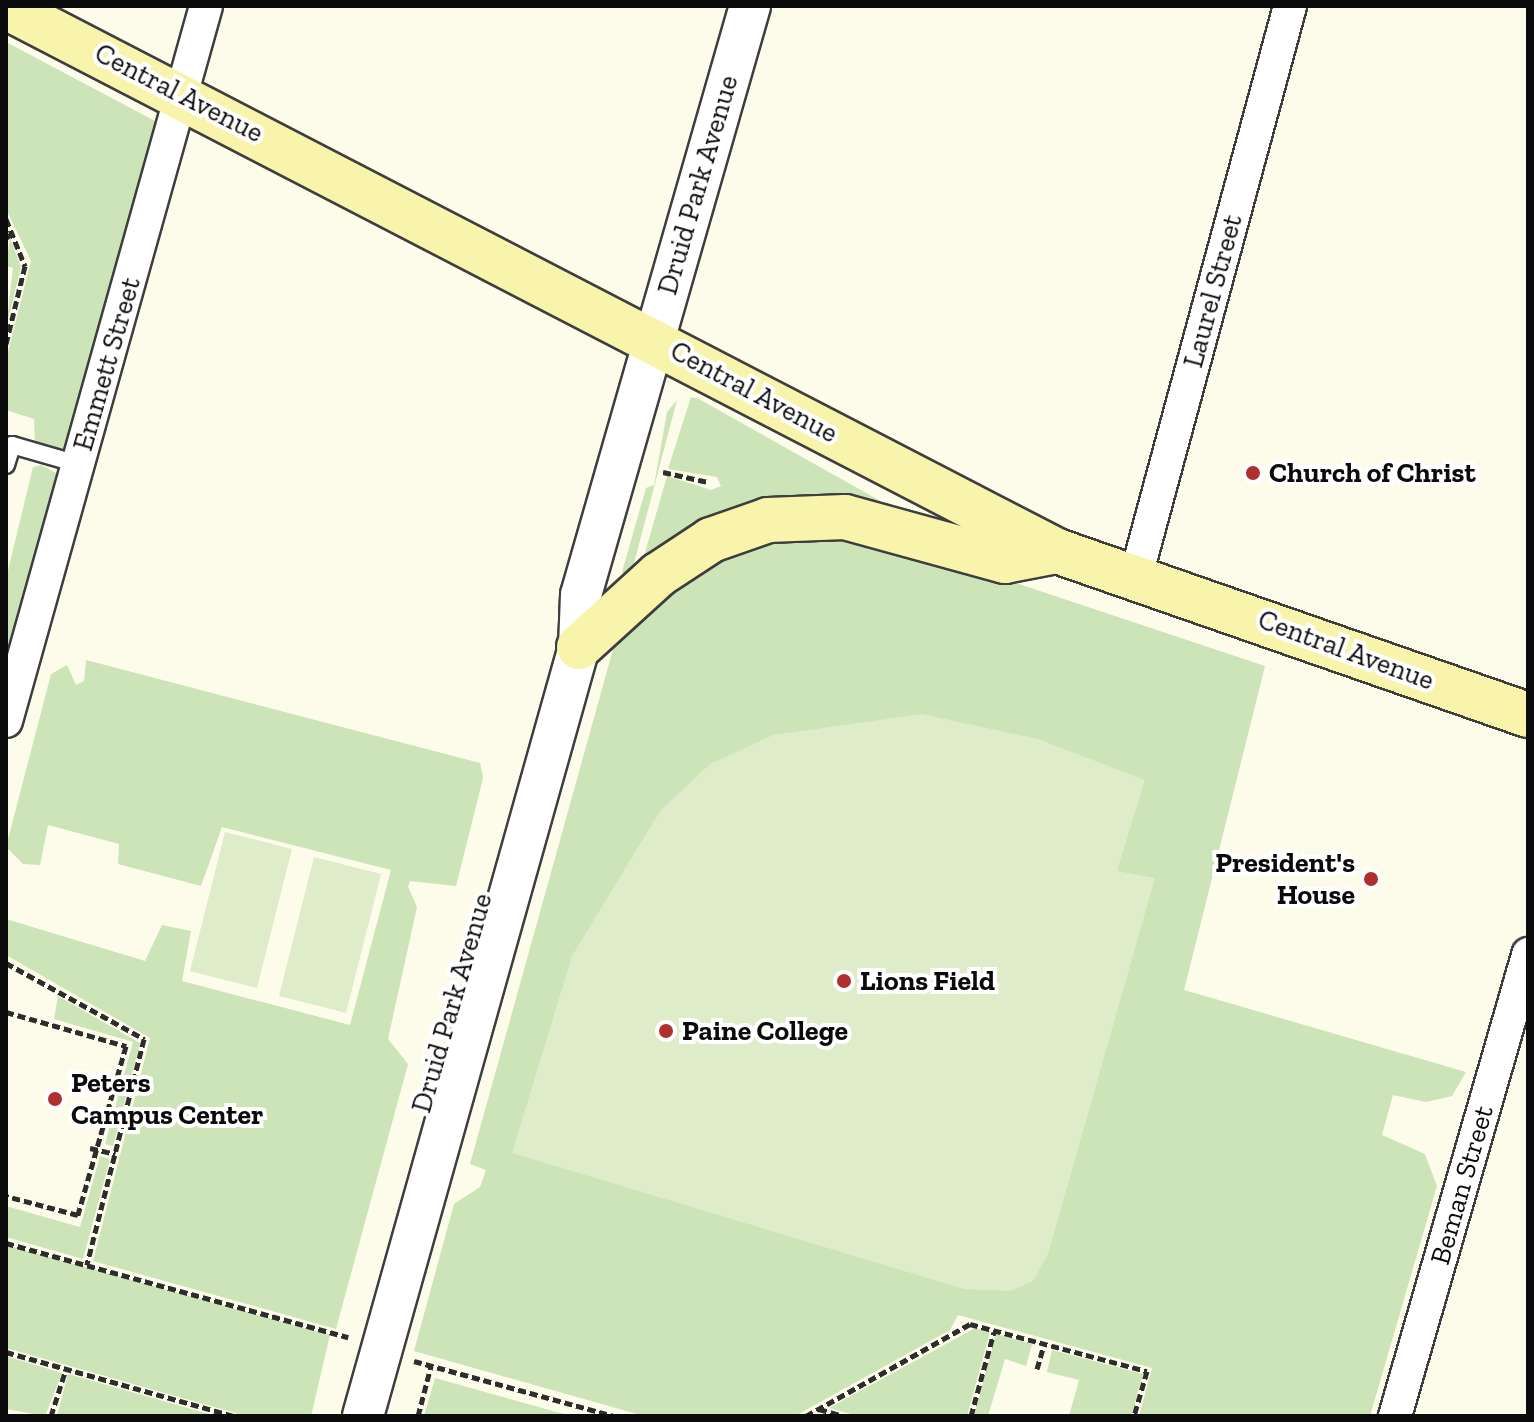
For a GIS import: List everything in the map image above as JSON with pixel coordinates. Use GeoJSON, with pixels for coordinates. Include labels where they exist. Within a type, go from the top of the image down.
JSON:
{"type":"FeatureCollection","features":[{"type":"Feature","properties":{"kind":"main road","name":"Central Avenue"},"geometry":{"type":"LineString","coordinates":[[6,7],[183,94],[1057,551],[1528,715]]}},
{"type":"Feature","properties":{"kind":"main road"},"geometry":{"type":"LineString","coordinates":[[579,647],[618,606],[671,566],[711,540],[768,520],[845,517],[1005,561],[1057,551]]}},
{"type":"Feature","properties":{"kind":"street","name":"Emmett Street"},"geometry":{"type":"LineString","coordinates":[[6,721],[206,6]]}},
{"type":"Feature","properties":{"kind":"street","name":"Druid Park Avenue"},"geometry":{"type":"LineString","coordinates":[[335,1416],[370,1343],[579,647],[581,595],[750,6]]}},
{"type":"Feature","properties":{"kind":"street","name":"Laurel Street"},"geometry":{"type":"LineString","coordinates":[[1136,576],[1290,6]]}},
{"type":"Feature","properties":{"kind":"street","name":"Druid Park Avenue"},"geometry":{"type":"LineString","coordinates":[[363,1416],[370,1343],[554,640],[581,595]]}},
{"type":"Feature","properties":{"kind":"street","name":"Beman Street"},"geometry":{"type":"LineString","coordinates":[[1395,1416],[1528,954]]}},
{"type":"Feature","properties":{"kind":"lane"},"geometry":{"type":"LineString","coordinates":[[6,465],[12,445],[78,464]]}},
{"type":"Feature","properties":{"kind":"path"},"geometry":{"type":"LineString","coordinates":[[6,219],[25,266],[6,344]]}},
{"type":"Feature","properties":{"kind":"path"},"geometry":{"type":"LineString","coordinates":[[6,238],[13,233]]}},
{"type":"Feature","properties":{"kind":"path"},"geometry":{"type":"LineString","coordinates":[[663,472],[708,482]]}},
{"type":"Feature","properties":{"kind":"path"},"geometry":{"type":"LineString","coordinates":[[6,963],[144,1039],[87,1265]]}},
{"type":"Feature","properties":{"kind":"path"},"geometry":{"type":"LineString","coordinates":[[6,1012],[126,1046],[94,1148],[78,1215],[6,1196]]}},
{"type":"Feature","properties":{"kind":"path"},"geometry":{"type":"LineString","coordinates":[[94,1148],[115,1154]]}},
{"type":"Feature","properties":{"kind":"path"},"geometry":{"type":"LineString","coordinates":[[6,1243],[370,1343],[431,1366],[613,1416]]}},
{"type":"Feature","properties":{"kind":"path"},"geometry":{"type":"LineString","coordinates":[[806,1416],[970,1324],[1147,1371],[1134,1416]]}},
{"type":"Feature","properties":{"kind":"path"},"geometry":{"type":"LineString","coordinates":[[971,1416],[994,1332]]}},
{"type":"Feature","properties":{"kind":"path"},"geometry":{"type":"LineString","coordinates":[[1037,1369],[1044,1345]]}},
{"type":"Feature","properties":{"kind":"path"},"geometry":{"type":"LineString","coordinates":[[6,1352],[234,1416]]}},
{"type":"Feature","properties":{"kind":"path"},"geometry":{"type":"LineString","coordinates":[[418,1416],[431,1366]]}},
{"type":"Feature","properties":{"kind":"path"},"geometry":{"type":"LineString","coordinates":[[51,1416],[66,1369]]}},
{"type":"Feature","properties":{"kind":"path"},"geometry":{"type":"LineString","coordinates":[[819,1409],[844,1416]]}},
{"type":"Feature","properties":{"kind":"green space"},"geometry":{"type":"Polygon","coordinates":[[[6,42],[157,122],[66,453],[35,442],[34,419],[6,410],[6,360],[31,261],[6,209],[6,42]]]}},
{"type":"Feature","properties":{"kind":"green space"},"geometry":{"type":"Polygon","coordinates":[[[10,238],[21,267],[6,328],[13,268],[6,266],[10,238]]]}},
{"type":"Feature","properties":{"kind":"green space"},"geometry":{"type":"Polygon","coordinates":[[[691,397],[900,512],[874,512],[638,577],[667,476],[711,490],[721,486],[717,477],[668,469],[691,397]]]}},
{"type":"Feature","properties":{"kind":"green space"},"geometry":{"type":"Polygon","coordinates":[[[677,400],[633,567],[627,579],[622,572],[646,488],[654,485],[667,412],[677,400]]]}},
{"type":"Feature","properties":{"kind":"green space"},"geometry":{"type":"Polygon","coordinates":[[[41,465],[60,475],[6,676],[6,579],[33,467],[41,465]]]}},
{"type":"Feature","properties":{"kind":"green space","name":"Paine College"},"geometry":{"type":"Polygon","coordinates":[[[818,532],[899,544],[1265,666],[1184,990],[1466,1072],[1452,1096],[1426,1102],[1393,1095],[1382,1135],[1425,1154],[1437,1186],[1370,1416],[1139,1416],[1152,1368],[958,1315],[950,1330],[795,1416],[644,1416],[414,1351],[454,1204],[480,1187],[486,1170],[470,1164],[617,635],[632,614],[744,544],[818,532]]]}},
{"type":"Feature","properties":{"kind":"green space"},"geometry":{"type":"Polygon","coordinates":[[[86,660],[480,763],[483,778],[456,886],[410,881],[408,887],[417,907],[388,1039],[408,1064],[336,1329],[93,1261],[150,1038],[6,955],[6,919],[145,961],[162,925],[191,931],[182,981],[350,1025],[391,870],[222,827],[201,886],[118,864],[119,844],[48,825],[40,865],[23,864],[6,847],[51,674],[67,665],[76,685],[84,681],[86,660]]]}},
{"type":"Feature","properties":{"kind":"green space","name":"Lions Field"},"geometry":{"type":"Polygon","coordinates":[[[922,714],[1038,739],[1145,780],[1117,871],[1155,878],[1048,1254],[1033,1281],[1012,1291],[964,1289],[512,1153],[572,956],[660,811],[710,764],[773,735],[922,714]]]}},
{"type":"Feature","properties":{"kind":"green space"},"geometry":{"type":"Polygon","coordinates":[[[225,832],[292,849],[257,988],[190,971],[225,832]]]}},
{"type":"Feature","properties":{"kind":"green space"},"geometry":{"type":"Polygon","coordinates":[[[314,857],[381,874],[346,1013],[279,996],[314,857]]]}},
{"type":"Feature","properties":{"kind":"green space"},"geometry":{"type":"Polygon","coordinates":[[[58,996],[140,1043],[113,1146],[105,1144],[133,1042],[54,1019],[58,996]]]}},
{"type":"Feature","properties":{"kind":"green space"},"geometry":{"type":"Polygon","coordinates":[[[100,1156],[110,1159],[83,1259],[6,1237],[6,1206],[80,1227],[100,1156]]]}},
{"type":"Feature","properties":{"kind":"green space"},"geometry":{"type":"Polygon","coordinates":[[[6,1245],[330,1335],[311,1416],[246,1416],[6,1348],[6,1245]]]}},
{"type":"Feature","properties":{"kind":"green space"},"geometry":{"type":"Polygon","coordinates":[[[975,1328],[990,1332],[967,1416],[858,1416],[829,1408],[975,1328]]]}},
{"type":"Feature","properties":{"kind":"green space"},"geometry":{"type":"Polygon","coordinates":[[[996,1334],[1032,1344],[1026,1366],[1005,1359],[988,1416],[974,1416],[996,1334]]]}},
{"type":"Feature","properties":{"kind":"green space"},"geometry":{"type":"Polygon","coordinates":[[[1052,1350],[1143,1374],[1131,1416],[1069,1416],[1079,1380],[1047,1372],[1052,1350]]]}},
{"type":"Feature","properties":{"kind":"green space"},"geometry":{"type":"Polygon","coordinates":[[[6,1356],[62,1373],[45,1416],[6,1409],[6,1356]]]}},
{"type":"Feature","properties":{"kind":"green space"},"geometry":{"type":"Polygon","coordinates":[[[68,1374],[216,1416],[57,1416],[68,1374]]]}},
{"type":"Feature","properties":{"kind":"green space"},"geometry":{"type":"Polygon","coordinates":[[[435,1378],[571,1416],[424,1416],[435,1378]]]}},
{"type":"Feature","properties":{"kind":"place","name":"Church of Christ"},"geometry":{"type":"Point","coordinates":[1253,473]}},
{"type":"Feature","properties":{"kind":"place","name":"President's House"},"geometry":{"type":"Point","coordinates":[1371,879]}},
{"type":"Feature","properties":{"kind":"place","name":"Lions Field"},"geometry":{"type":"Point","coordinates":[844,981]}},
{"type":"Feature","properties":{"kind":"place","name":"Paine College"},"geometry":{"type":"Point","coordinates":[666,1031]}},
{"type":"Feature","properties":{"kind":"place","name":"Peters Campus Center"},"geometry":{"type":"Point","coordinates":[55,1099]}}]}
